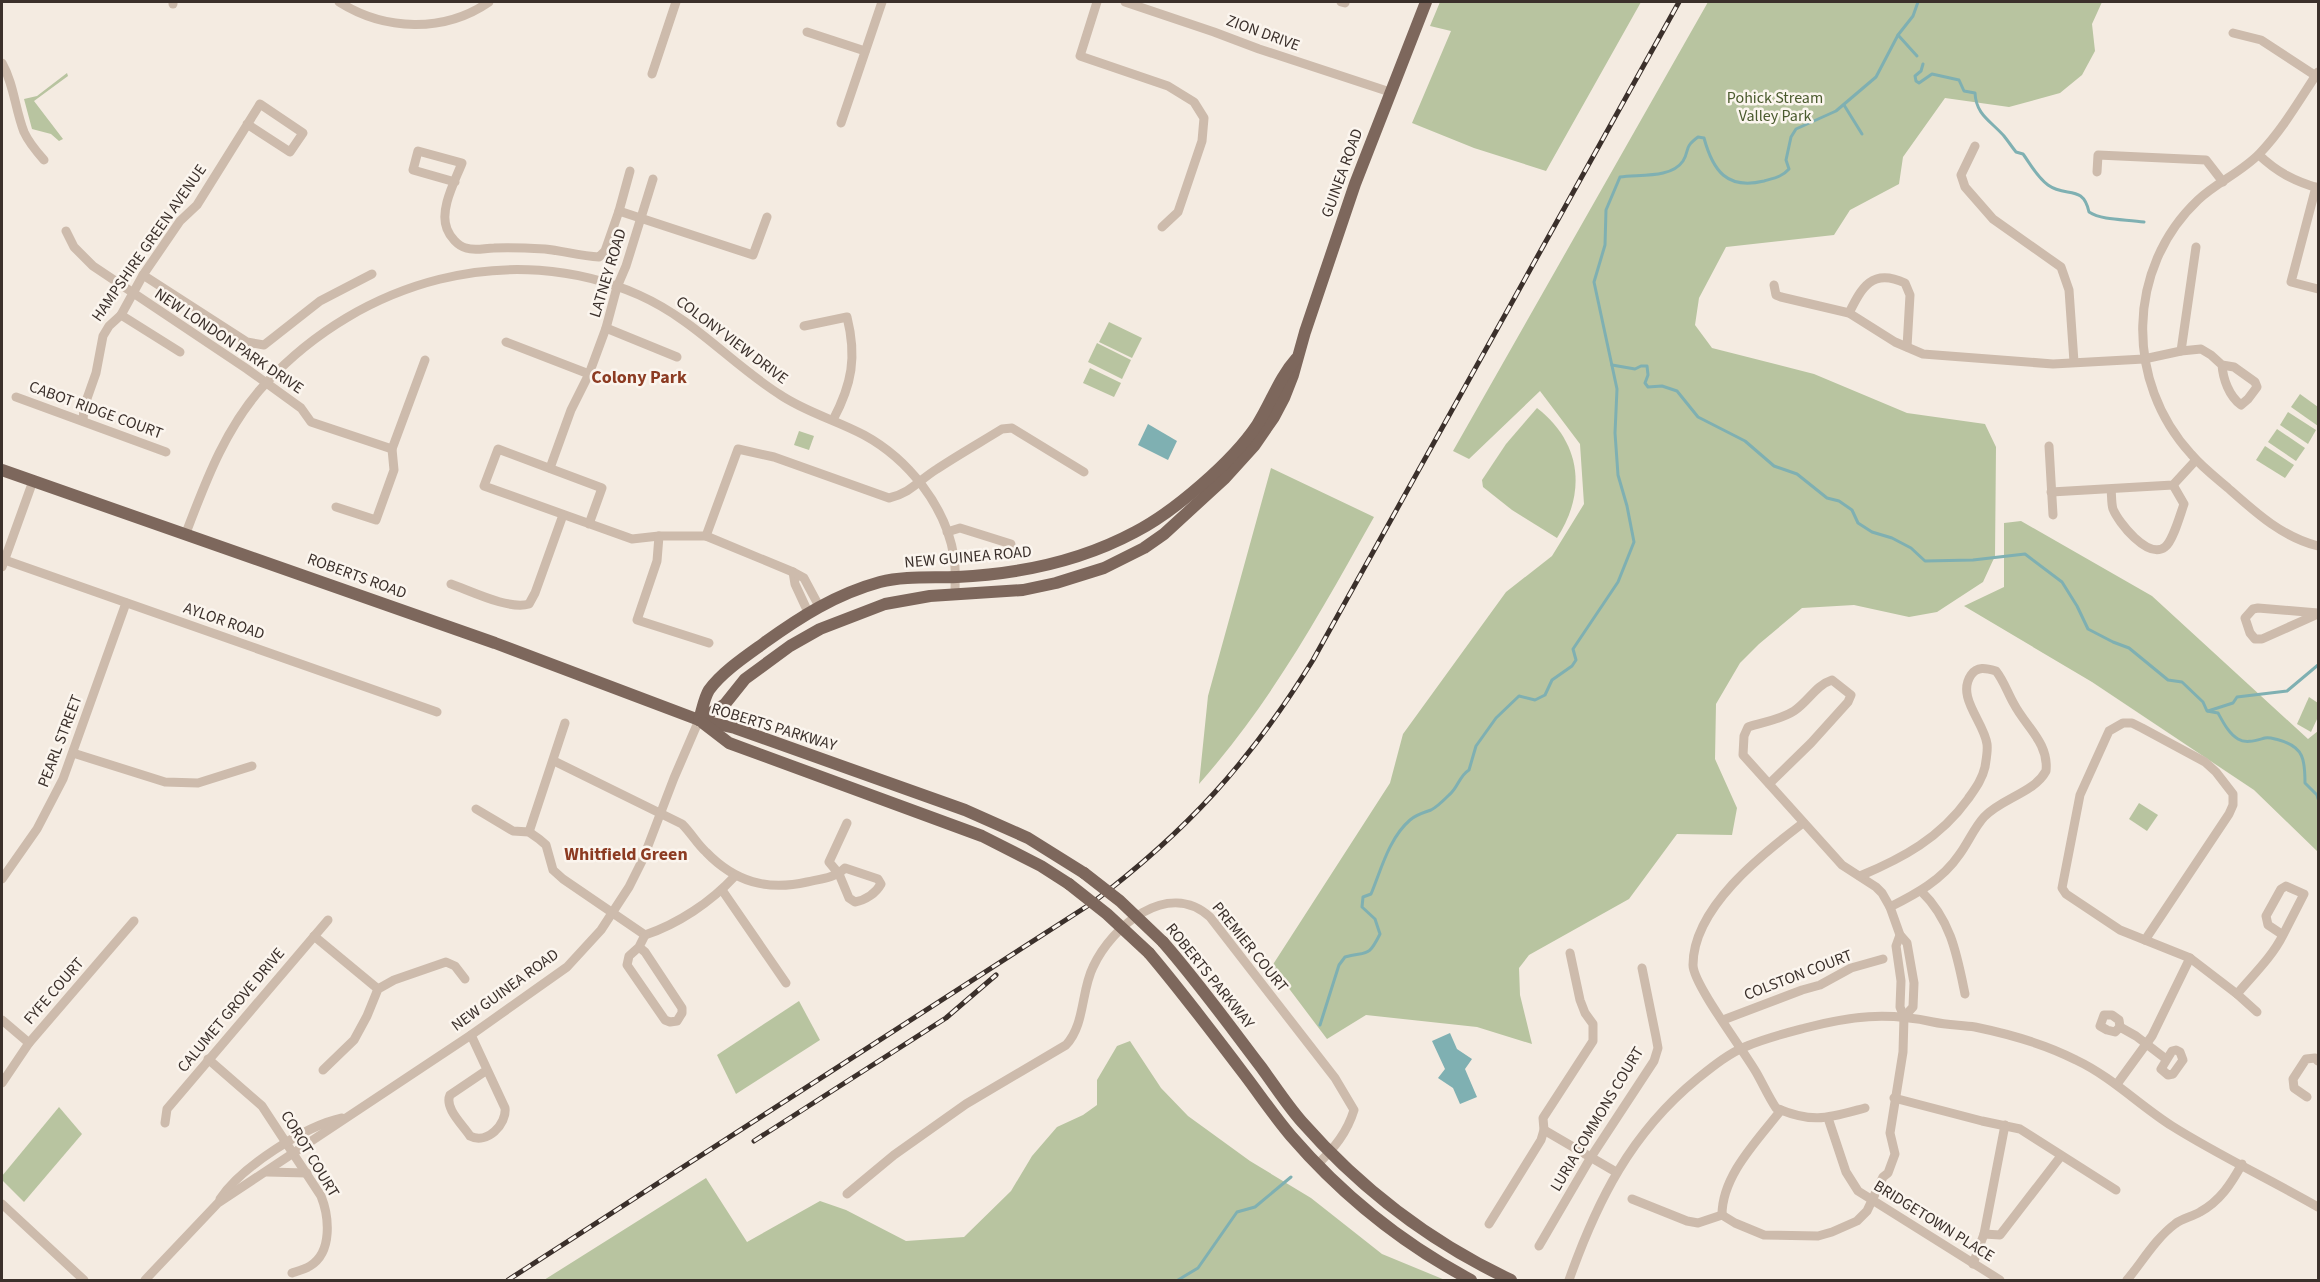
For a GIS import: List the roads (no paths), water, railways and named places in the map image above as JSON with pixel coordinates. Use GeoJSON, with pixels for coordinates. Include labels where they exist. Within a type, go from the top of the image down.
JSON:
{"type":"FeatureCollection","features":[{"type":"Feature","properties":{"kind":"main road","name":"GUINEA ROAD"},"geometry":{"type":"LineString","coordinates":[[1297,358],[1332,248],[1425,2]]}},
{"type":"Feature","properties":{"kind":"main road","name":"NEW GUINEA ROAD"},"geometry":{"type":"LineString","coordinates":[[699,720],[725,704],[745,679],[790,646],[849,616],[885,604],[955,593],[1023,590],[1056,583],[1104,568],[1144,548],[1183,518],[1225,478],[1254,446],[1270,414],[1285,371],[1297,358]]}},
{"type":"Feature","properties":{"kind":"main road","name":"NEW GUINEA ROAD"},"geometry":{"type":"LineString","coordinates":[[699,720],[708,692],[718,681],[750,653],[814,609],[881,582],[1020,572],[1054,565],[1098,550],[1138,531],[1176,505],[1202,484],[1270,414]]}},
{"type":"Feature","properties":{"kind":"main road","name":"ROBERTS ROAD"},"geometry":{"type":"LineString","coordinates":[[2,470],[495,643],[699,720]]}},
{"type":"Feature","properties":{"kind":"main road","name":"ROBERTS PARKWAY"},"geometry":{"type":"LineString","coordinates":[[699,720],[735,728],[965,810],[1028,838],[1083,873],[1120,901],[1163,942],[1186,968],[1301,1120],[1330,1152],[1386,1204],[1413,1224],[1456,1252],[1511,1281]]}},
{"type":"Feature","properties":{"kind":"main road","name":"ROBERTS PARKWAY"},"geometry":{"type":"LineString","coordinates":[[699,720],[729,743],[982,836],[1014,851],[1069,884],[1107,914],[1149,953],[1180,989],[1283,1126],[1318,1164],[1363,1208],[1390,1230],[1439,1263],[1471,1281]]}},
{"type":"Feature","properties":{"kind":"street"},"geometry":{"type":"LineString","coordinates":[[339,2],[372,18],[423,25],[456,18],[489,2]]}},
{"type":"Feature","properties":{"kind":"street"},"geometry":{"type":"LineString","coordinates":[[652,74],[676,2]]}},
{"type":"Feature","properties":{"kind":"street"},"geometry":{"type":"LineString","coordinates":[[841,123],[882,2]]}},
{"type":"Feature","properties":{"kind":"street"},"geometry":{"type":"LineString","coordinates":[[1097,2],[1080,57],[1168,86],[1194,102],[1204,118],[1202,141],[1178,212],[1162,227]]}},
{"type":"Feature","properties":{"kind":"street","name":"ZION DRIVE"},"geometry":{"type":"LineString","coordinates":[[1125,2],[1390,92]]}},
{"type":"Feature","properties":{"kind":"street"},"geometry":{"type":"LineString","coordinates":[[807,32],[865,51]]}},
{"type":"Feature","properties":{"kind":"street"},"geometry":{"type":"LineString","coordinates":[[2233,33],[2261,40],[2317,74],[2279,130],[2259,154],[2198,200],[2170,236],[2156,262],[2143,312],[2146,374],[2159,410],[2174,436],[2196,460],[2266,521],[2283,532],[2319,546]]}},
{"type":"Feature","properties":{"kind":"street"},"geometry":{"type":"LineString","coordinates":[[2,63],[11,84],[24,132],[31,146],[44,160]]}},
{"type":"Feature","properties":{"kind":"street","name":"HAMPSHIRE GREEN AVENUE"},"geometry":{"type":"LineString","coordinates":[[83,421],[84,407],[96,373],[103,336],[109,326],[121,315],[143,275],[180,221],[197,205],[247,124],[260,104],[303,133],[290,152],[247,124]]}},
{"type":"Feature","properties":{"kind":"street"},"geometry":{"type":"LineString","coordinates":[[1975,147],[1961,175],[1965,187],[1993,219],[2061,267],[2069,290],[2074,362]]}},
{"type":"Feature","properties":{"kind":"street"},"geometry":{"type":"LineString","coordinates":[[455,182],[412,170],[418,151],[462,163],[446,208],[445,220],[447,230],[455,241],[465,248],[547,249],[600,257],[605,251],[630,171]]}},
{"type":"Feature","properties":{"kind":"street"},"geometry":{"type":"LineString","coordinates":[[2097,172],[2098,154],[2206,160],[2223,182]]}},
{"type":"Feature","properties":{"kind":"street"},"geometry":{"type":"LineString","coordinates":[[2259,154],[2286,177],[2317,187],[2291,282],[2319,289]]}},
{"type":"Feature","properties":{"kind":"street","name":"LATNEY ROAD"},"geometry":{"type":"LineString","coordinates":[[550,468],[571,410],[589,374],[606,328],[617,287],[653,179]]}},
{"type":"Feature","properties":{"kind":"street"},"geometry":{"type":"LineString","coordinates":[[619,210],[753,255],[767,217]]}},
{"type":"Feature","properties":{"kind":"street","name":"NEW LONDON PARK DRIVE"},"geometry":{"type":"LineString","coordinates":[[66,231],[74,247],[93,266],[301,408],[311,422],[392,449]]}},
{"type":"Feature","properties":{"kind":"street"},"geometry":{"type":"LineString","coordinates":[[2181,351],[2196,247]]}},
{"type":"Feature","properties":{"kind":"street","name":"COLONY VIEW DRIVE"},"geometry":{"type":"LineString","coordinates":[[186,533],[222,446],[238,420],[266,383],[308,343],[345,318],[385,297],[430,281],[476,271],[520,269],[565,273],[617,287],[656,304],[687,322],[780,396],[864,435],[881,446],[920,481],[940,513],[954,557],[955,593]]}},
{"type":"Feature","properties":{"kind":"street"},"geometry":{"type":"LineString","coordinates":[[143,275],[247,342],[264,345],[321,301],[372,274]]}},
{"type":"Feature","properties":{"kind":"street"},"geometry":{"type":"LineString","coordinates":[[1849,313],[1862,288],[1870,280],[1895,278],[1905,283],[1910,295],[1907,347]]}},
{"type":"Feature","properties":{"kind":"street"},"geometry":{"type":"LineString","coordinates":[[1774,285],[1776,294],[1781,297],[1849,313],[1895,342],[1923,354],[2027,363],[2144,359],[2202,349],[2222,365],[2234,367],[2257,384],[2241,405],[2235,400],[2223,377],[2222,365]]}},
{"type":"Feature","properties":{"kind":"street"},"geometry":{"type":"LineString","coordinates":[[121,315],[180,352]]}},
{"type":"Feature","properties":{"kind":"street"},"geometry":{"type":"LineString","coordinates":[[804,326],[847,317],[852,339],[851,377],[845,397],[833,420]]}},
{"type":"Feature","properties":{"kind":"street"},"geometry":{"type":"LineString","coordinates":[[606,328],[677,357]]}},
{"type":"Feature","properties":{"kind":"street"},"geometry":{"type":"LineString","coordinates":[[506,342],[589,374]]}},
{"type":"Feature","properties":{"kind":"street"},"geometry":{"type":"LineString","coordinates":[[336,507],[376,519],[394,470],[392,449],[425,360]]}},
{"type":"Feature","properties":{"kind":"street","name":"CABOT RIDGE COURT"},"geometry":{"type":"LineString","coordinates":[[16,398],[166,452]]}},
{"type":"Feature","properties":{"kind":"street"},"geometry":{"type":"LineString","coordinates":[[706,536],[738,448],[774,457],[889,498],[902,495],[912,489],[920,481],[1002,429],[1012,429],[1084,472]]}},
{"type":"Feature","properties":{"kind":"street"},"geometry":{"type":"LineString","coordinates":[[2049,446],[2053,515]]}},
{"type":"Feature","properties":{"kind":"street"},"geometry":{"type":"LineString","coordinates":[[589,524],[602,488],[498,449],[484,486],[563,515],[632,539],[659,536],[706,536],[804,578],[814,609]]}},
{"type":"Feature","properties":{"kind":"street"},"geometry":{"type":"LineString","coordinates":[[2051,492],[2173,485],[2196,460]]}},
{"type":"Feature","properties":{"kind":"street"},"geometry":{"type":"LineString","coordinates":[[2,562],[33,481]]}},
{"type":"Feature","properties":{"kind":"street"},"geometry":{"type":"LineString","coordinates":[[2111,490],[2113,509],[2137,540],[2144,546],[2159,550],[2166,547],[2170,541],[2184,504],[2173,485]]}},
{"type":"Feature","properties":{"kind":"street"},"geometry":{"type":"LineString","coordinates":[[451,584],[510,605],[529,604],[563,515]]}},
{"type":"Feature","properties":{"kind":"street"},"geometry":{"type":"LineString","coordinates":[[947,532],[960,528],[1011,544]]}},
{"type":"Feature","properties":{"kind":"street"},"geometry":{"type":"LineString","coordinates":[[659,536],[657,561],[637,620],[709,643]]}},
{"type":"Feature","properties":{"kind":"street","name":"AYLOR ROAD"},"geometry":{"type":"LineString","coordinates":[[2,562],[437,711]]}},
{"type":"Feature","properties":{"kind":"street","name":"PEARL STREET"},"geometry":{"type":"LineString","coordinates":[[2,879],[38,829],[63,779],[126,603]]}},
{"type":"Feature","properties":{"kind":"street"},"geometry":{"type":"LineString","coordinates":[[2258,608],[2319,614],[2262,639],[2255,639],[2250,633],[2245,618],[2253,609],[2258,608]]}},
{"type":"Feature","properties":{"kind":"street"},"geometry":{"type":"LineString","coordinates":[[1860,876],[1913,852],[1929,841],[1961,809],[1979,784],[1985,766],[1987,744],[1983,730],[1969,703],[1966,688],[1975,670],[1996,671],[2015,707],[2039,739],[2045,753],[2046,771],[2036,782],[1997,806],[1984,817],[1949,868],[1921,891],[1890,907]]}},
{"type":"Feature","properties":{"kind":"street"},"geometry":{"type":"LineString","coordinates":[[1722,1215],[1764,1235],[1818,1236],[1857,1221],[1868,1211],[1895,1154],[1890,1133],[1894,1098],[1903,1052],[1905,1017],[1913,1007],[1914,983],[1911,958],[1907,943],[1900,935],[1890,907],[1876,887],[1842,865],[1768,784],[1743,754],[1744,736],[1748,727],[1783,717],[1797,710],[1823,683],[1832,680],[1851,695],[1848,702],[1811,743],[1768,784]]}},
{"type":"Feature","properties":{"kind":"street","name":"NEW GUINEA ROAD"},"geometry":{"type":"LineString","coordinates":[[218,1203],[471,1035],[567,967],[593,939],[629,887],[643,859],[699,720]]}},
{"type":"Feature","properties":{"kind":"street"},"geometry":{"type":"LineString","coordinates":[[529,832],[565,723]]}},
{"type":"Feature","properties":{"kind":"street"},"geometry":{"type":"LineString","coordinates":[[2145,940],[2229,814],[2233,805],[2233,794],[2205,762],[2132,723],[2123,723],[2109,731],[2080,795],[2062,888],[2066,894],[2120,930],[2145,940],[2190,958],[2257,1012]]}},
{"type":"Feature","properties":{"kind":"street"},"geometry":{"type":"LineString","coordinates":[[73,753],[165,782],[198,783],[252,766]]}},
{"type":"Feature","properties":{"kind":"street"},"geometry":{"type":"LineString","coordinates":[[554,761],[682,824],[695,836],[705,851],[735,876],[776,885],[797,884],[839,874],[845,868],[878,879],[881,884],[878,890],[863,900],[855,902],[849,898],[839,874],[829,862],[847,823]]}},
{"type":"Feature","properties":{"kind":"street"},"geometry":{"type":"LineString","coordinates":[[476,809],[513,831],[529,832],[546,845],[553,870],[563,879],[645,935]]}},
{"type":"Feature","properties":{"kind":"street"},"geometry":{"type":"LineString","coordinates":[[1803,823],[1727,890],[1702,929],[1695,950],[1693,967],[1699,984],[1724,1020],[1776,1108],[1814,1119],[1828,1118],[1865,1108]]}},
{"type":"Feature","properties":{"kind":"street"},"geometry":{"type":"LineString","coordinates":[[639,947],[645,952],[682,1008],[677,1021],[665,1020],[627,965],[628,956],[639,947],[645,935],[661,930],[722,890],[735,876]]}},
{"type":"Feature","properties":{"kind":"street"},"geometry":{"type":"LineString","coordinates":[[2237,994],[2270,955],[2283,935],[2304,894],[2286,886],[2280,889],[2266,916],[2268,925],[2283,935]]}},
{"type":"Feature","properties":{"kind":"street"},"geometry":{"type":"LineString","coordinates":[[722,890],[786,983]]}},
{"type":"Feature","properties":{"kind":"street"},"geometry":{"type":"LineString","coordinates":[[1921,891],[1933,902],[1945,921],[1955,946],[1965,994]]}},
{"type":"Feature","properties":{"kind":"street","name":"PREMIER COURT"},"geometry":{"type":"LineString","coordinates":[[847,1194],[894,1155],[966,1104],[1066,1045],[1074,1033],[1088,978],[1102,950],[1133,919],[1145,911],[1169,902],[1189,903],[1210,917],[1335,1078],[1354,1110],[1350,1125],[1318,1164]]}},
{"type":"Feature","properties":{"kind":"street","name":"CALUMET GROVE DRIVE"},"geometry":{"type":"LineString","coordinates":[[165,1123],[167,1109],[328,920]]}},
{"type":"Feature","properties":{"kind":"street","name":"FYFE COURT"},"geometry":{"type":"LineString","coordinates":[[2,1083],[29,1043],[134,921]]}},
{"type":"Feature","properties":{"kind":"street"},"geometry":{"type":"LineString","coordinates":[[314,936],[378,989]]}},
{"type":"Feature","properties":{"kind":"street"},"geometry":{"type":"LineString","coordinates":[[1489,1224],[1541,1140],[1544,1130],[1543,1118],[1593,1041],[1593,1024],[1580,1000],[1570,953]]}},
{"type":"Feature","properties":{"kind":"street"},"geometry":{"type":"LineString","coordinates":[[2117,1084],[2146,1045],[2190,958]]}},
{"type":"Feature","properties":{"kind":"street","name":"COLSTON COURT"},"geometry":{"type":"LineString","coordinates":[[1724,1020],[1820,985],[1851,968],[1883,959]]}},
{"type":"Feature","properties":{"kind":"street"},"geometry":{"type":"LineString","coordinates":[[323,1070],[354,1040],[378,989],[394,980],[446,962],[455,966],[465,979]]}},
{"type":"Feature","properties":{"kind":"street","name":"LURIA COMMONS COURT"},"geometry":{"type":"LineString","coordinates":[[1539,1245],[1654,1060],[1656,1037],[1642,968]]}},
{"type":"Feature","properties":{"kind":"street"},"geometry":{"type":"LineString","coordinates":[[1569,1281],[1596,1212],[1616,1172],[1653,1121],[1677,1095],[1713,1066],[1760,1041],[1830,1021],[1861,1016],[1905,1017],[1977,1028],[2030,1042],[2076,1059],[2117,1084],[2174,1127],[2319,1207]]}},
{"type":"Feature","properties":{"kind":"street"},"geometry":{"type":"LineString","coordinates":[[2,1020],[29,1043]]}},
{"type":"Feature","properties":{"kind":"street"},"geometry":{"type":"LineString","coordinates":[[2120,1027],[2166,1059]]}},
{"type":"Feature","properties":{"kind":"street"},"geometry":{"type":"LineString","coordinates":[[471,1035],[506,1108],[503,1124],[483,1138],[475,1138],[470,1136],[449,1106],[448,1100],[450,1095],[487,1070]]}},
{"type":"Feature","properties":{"kind":"street","name":"COROT COURT"},"geometry":{"type":"LineString","coordinates":[[208,1059],[262,1106],[321,1196],[327,1212],[326,1242],[317,1260],[310,1266],[292,1273]]}},
{"type":"Feature","properties":{"kind":"street"},"geometry":{"type":"LineString","coordinates":[[2307,1097],[2294,1088],[2293,1079],[2306,1059],[2319,1060]]}},
{"type":"Feature","properties":{"kind":"street"},"geometry":{"type":"LineString","coordinates":[[1894,1098],[2020,1129],[2116,1190]]}},
{"type":"Feature","properties":{"kind":"street"},"geometry":{"type":"LineString","coordinates":[[1722,1215],[1722,1202],[1726,1190],[1745,1156],[1781,1110]]}},
{"type":"Feature","properties":{"kind":"street","name":"NEW GUINEA ROAD"},"geometry":{"type":"LineString","coordinates":[[145,1281],[218,1203],[230,1184],[286,1142],[325,1122],[348,1117]]}},
{"type":"Feature","properties":{"kind":"street","name":"BRIDGETOWN PLACE"},"geometry":{"type":"LineString","coordinates":[[1828,1118],[1846,1172],[1858,1191],[2000,1281]]}},
{"type":"Feature","properties":{"kind":"street"},"geometry":{"type":"LineString","coordinates":[[1973,1264],[1984,1234],[2005,1125]]}},
{"type":"Feature","properties":{"kind":"street"},"geometry":{"type":"LineString","coordinates":[[1544,1130],[1616,1172]]}},
{"type":"Feature","properties":{"kind":"street"},"geometry":{"type":"LineString","coordinates":[[1984,1234],[2000,1234],[2061,1156]]}},
{"type":"Feature","properties":{"kind":"street"},"geometry":{"type":"LineString","coordinates":[[2127,1281],[2168,1230],[2177,1222],[2201,1212],[2230,1186],[2242,1164]]}},
{"type":"Feature","properties":{"kind":"street"},"geometry":{"type":"LineString","coordinates":[[267,1172],[307,1173]]}},
{"type":"Feature","properties":{"kind":"street"},"geometry":{"type":"LineString","coordinates":[[1632,1199],[1687,1221],[1698,1223],[1722,1215]]}},
{"type":"Feature","properties":{"kind":"street"},"geometry":{"type":"LineString","coordinates":[[2,1204],[84,1281]]}},
{"type":"Feature","properties":{"kind":"water"},"geometry":{"type":"Polygon","coordinates":[[[1148,424],[1177,441],[1168,460],[1138,445],[1148,424]]]}},
{"type":"Feature","properties":{"kind":"water"},"geometry":{"type":"Polygon","coordinates":[[[1450,1033],[1457,1049],[1472,1059],[1465,1069],[1477,1097],[1460,1104],[1453,1088],[1438,1078],[1445,1069],[1432,1041],[1450,1033]]]}},
{"type":"Feature","properties":{"kind":"waterway"},"geometry":{"type":"LineString","coordinates":[[1320,1025],[1339,965],[1345,957],[1370,950],[1380,934],[1375,919],[1362,907],[1363,897],[1371,894],[1396,836],[1413,818],[1433,809],[1452,792],[1469,770],[1476,746],[1496,718],[1519,696],[1535,700],[1545,695],[1552,680],[1572,666],[1576,660],[1573,649],[1618,582],[1634,542],[1618,475],[1615,433],[1617,389],[1594,282],[1605,245],[1606,210],[1620,177],[1654,175],[1671,171],[1683,161],[1689,147],[1698,137],[1704,138],[1717,168],[1731,180],[1751,183],[1784,174],[1789,169],[1786,160],[1791,137],[1796,129],[1836,111],[1876,77],[1898,35],[1913,16],[1918,2]]}},
{"type":"Feature","properties":{"kind":"waterway"},"geometry":{"type":"LineString","coordinates":[[1898,35],[1917,56]]}},
{"type":"Feature","properties":{"kind":"waterway"},"geometry":{"type":"LineString","coordinates":[[1923,64],[1921,71],[1915,76],[1916,81],[1919,83],[1932,74],[1959,80],[1964,91],[1975,93],[1978,107],[1985,117],[2016,152],[2023,154],[2037,175],[2048,185],[2083,198],[2089,212],[2095,215],[2144,222]]}},
{"type":"Feature","properties":{"kind":"waterway"},"geometry":{"type":"LineString","coordinates":[[1844,105],[1862,134]]}},
{"type":"Feature","properties":{"kind":"waterway"},"geometry":{"type":"LineString","coordinates":[[1612,365],[1635,369],[1647,366],[1648,375],[1645,383],[1648,387],[1662,386],[1677,391],[1698,417],[1745,441],[1774,466],[1797,474],[1827,498],[1839,501],[1852,510],[1858,523],[1872,532],[1892,538],[1911,548],[1925,561],[1973,560],[2025,554],[2062,582],[2088,629],[2129,648],[2168,680],[2182,682],[2203,702],[2207,711],[2218,713],[2235,737],[2248,741],[2270,738],[2294,746],[2303,761],[2305,783],[2318,799]]}},
{"type":"Feature","properties":{"kind":"waterway"},"geometry":{"type":"LineString","coordinates":[[2208,711],[2233,703],[2237,697],[2287,691],[2318,665]]}},
{"type":"Feature","properties":{"kind":"waterway"},"geometry":{"type":"LineString","coordinates":[[1178,1280],[1198,1268],[1237,1212],[1255,1207],[1291,1177]]}},
{"type":"Feature","properties":{"kind":"railway"},"geometry":{"type":"LineString","coordinates":[[508,1280],[1092,903],[1158,849],[1214,793],[1265,731],[1313,660],[1679,2]]}},
{"type":"Feature","properties":{"kind":"railway"},"geometry":{"type":"LineString","coordinates":[[754,1141],[946,1018],[996,975]]}},
{"type":"Feature","properties":{"kind":"district","name":"Colony Park"},"geometry":{"type":"Point","coordinates":[639,377]}},
{"type":"Feature","properties":{"kind":"district","name":"Whitfield Green"},"geometry":{"type":"Point","coordinates":[626,854]}},
{"type":"Feature","properties":{"kind":"park label","name":"Pohick Stream Valley Park"},"geometry":{"type":"Point","coordinates":[1775,107]}}]}
